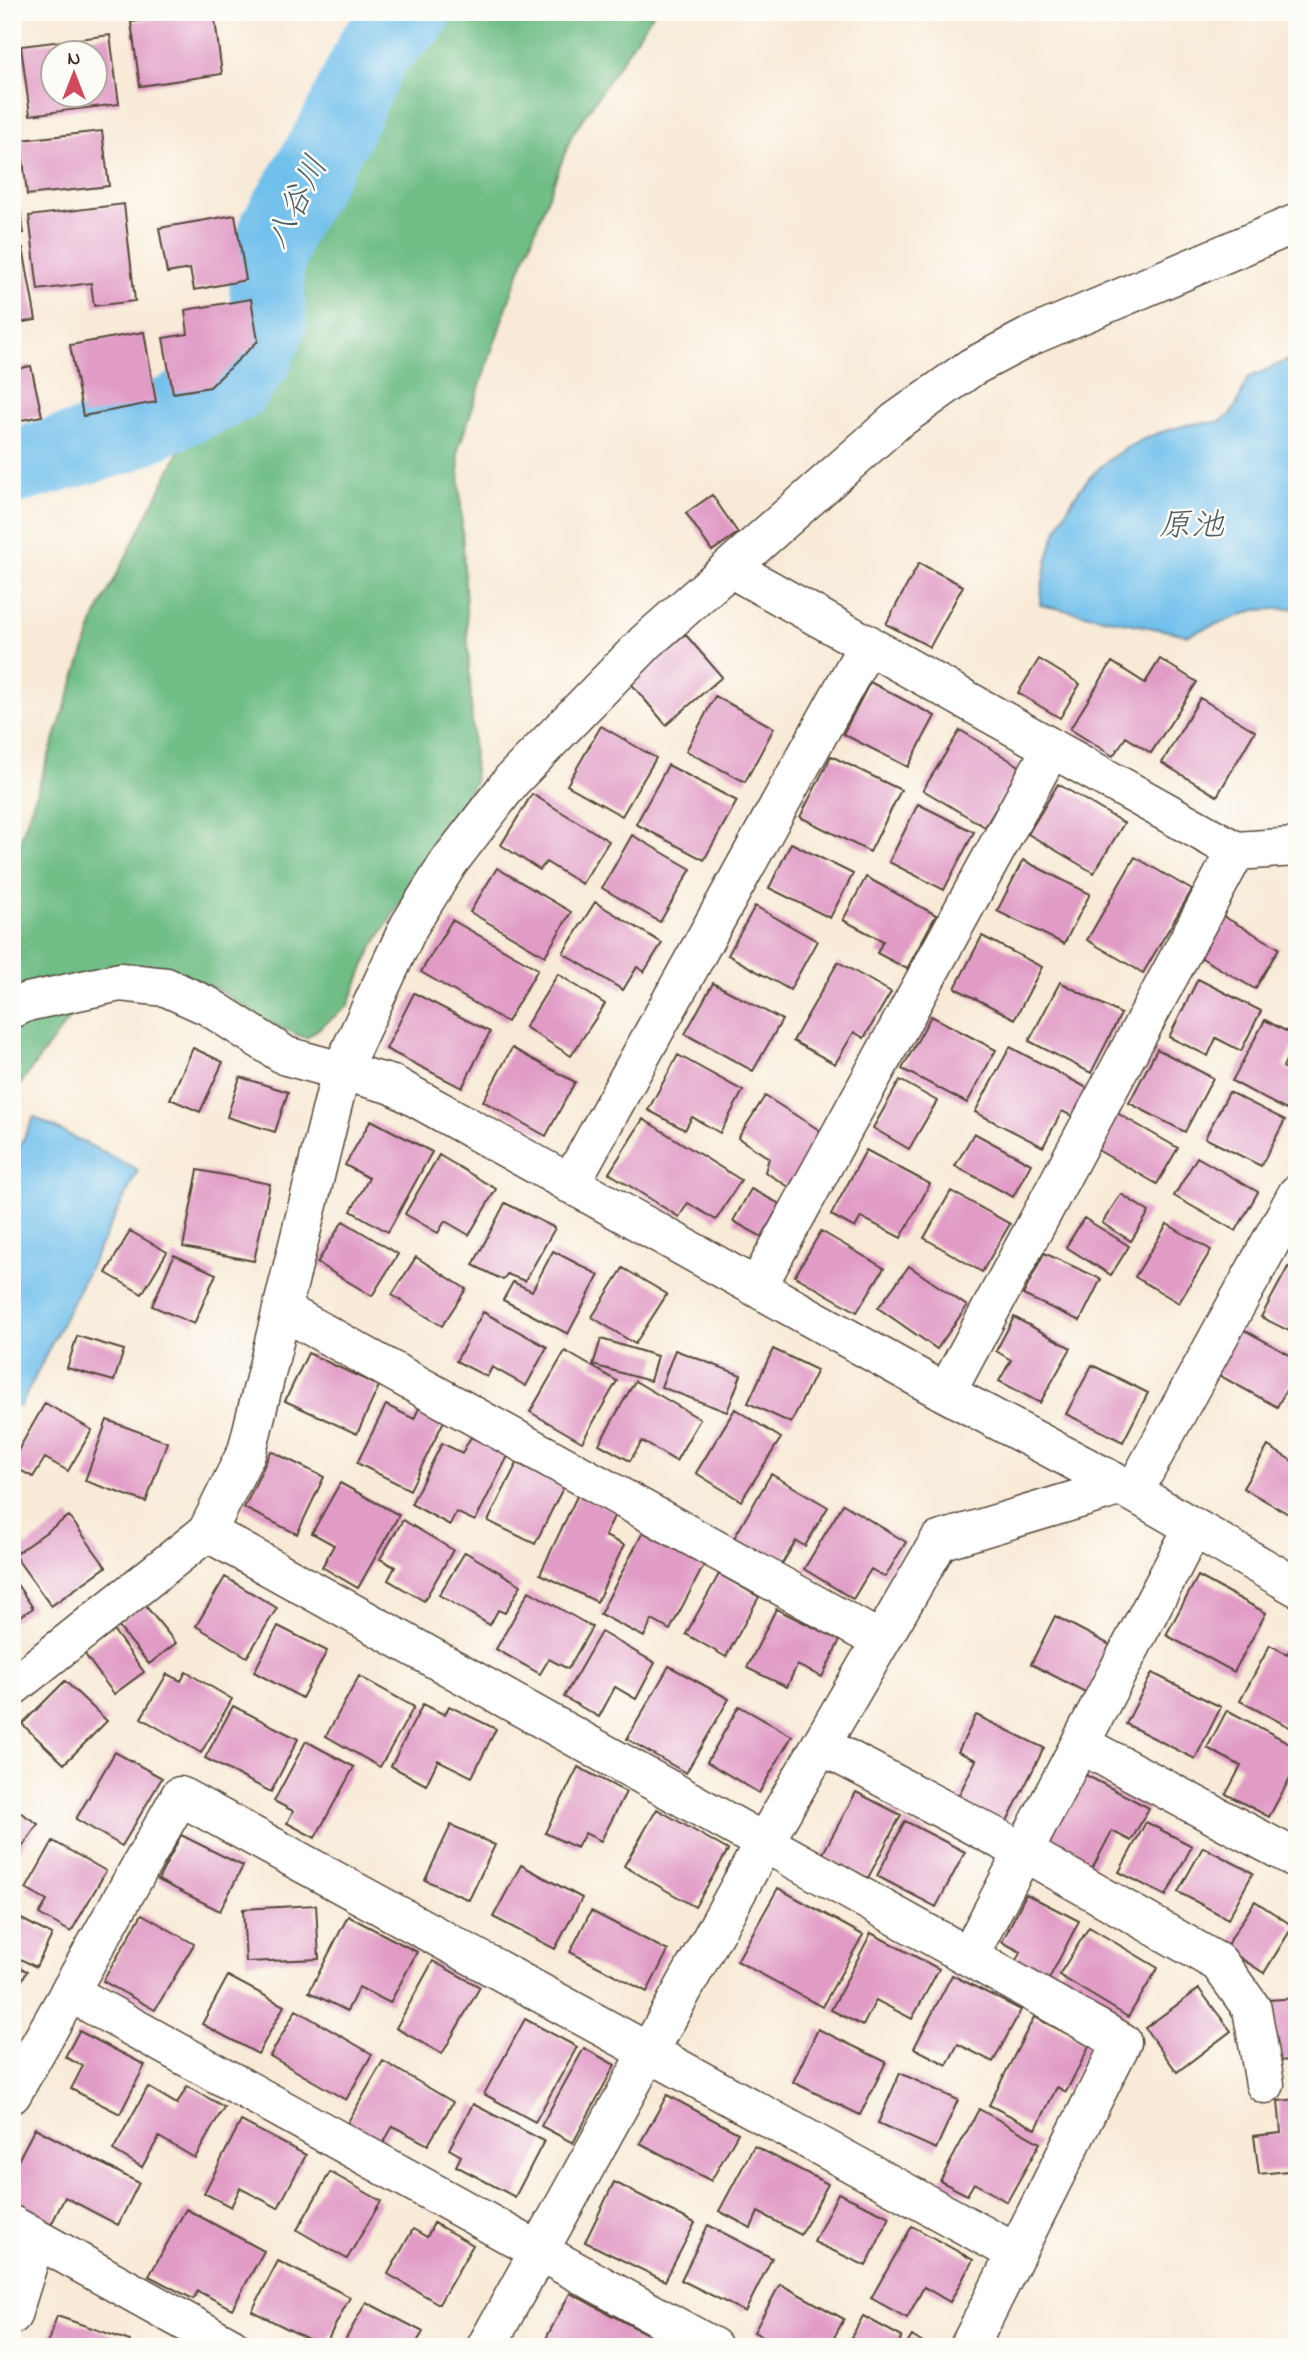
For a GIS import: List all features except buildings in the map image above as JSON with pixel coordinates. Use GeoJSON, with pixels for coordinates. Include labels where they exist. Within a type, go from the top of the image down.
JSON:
{"type":"FeatureCollection","features":[{"type":"Feature","properties":{"kind":"street"},"geometry":{"type":"LineString","coordinates":[[12,1687],[206,1532],[247,1451],[341,1071],[409,926],[449,862],[512,780],[646,642],[732,569],[895,422],[972,367],[1031,336],[1297,223]]}},
{"type":"Feature","properties":{"kind":"street"},"geometry":{"type":"LineString","coordinates":[[732,569],[1236,851],[1296,857]]}},
{"type":"Feature","properties":{"kind":"street"},"geometry":{"type":"LineString","coordinates":[[570,1184],[869,644]]}},
{"type":"Feature","properties":{"kind":"street"},"geometry":{"type":"LineString","coordinates":[[757,1287],[1051,749]]}},
{"type":"Feature","properties":{"kind":"street"},"geometry":{"type":"LineString","coordinates":[[946,1393],[1236,851]]}},
{"type":"Feature","properties":{"kind":"street"},"geometry":{"type":"LineString","coordinates":[[12,1009],[27,1002],[120,982],[166,988],[208,1006],[286,1056],[393,1085],[946,1393],[1127,1489],[1296,1585]]}},
{"type":"Feature","properties":{"kind":"street"},"geometry":{"type":"LineString","coordinates":[[486,2347],[765,1841],[939,1541],[1127,1489],[1297,1194]]}},
{"type":"Feature","properties":{"kind":"street"},"geometry":{"type":"LineString","coordinates":[[282,1310],[881,1641]]}},
{"type":"Feature","properties":{"kind":"street"},"geometry":{"type":"LineString","coordinates":[[970,1956],[1193,1528]]}},
{"type":"Feature","properties":{"kind":"street"},"geometry":{"type":"LineString","coordinates":[[206,1532],[1122,2042],[969,2347]]}},
{"type":"Feature","properties":{"kind":"street"},"geometry":{"type":"LineString","coordinates":[[1080,1744],[1297,1859]]}},
{"type":"Feature","properties":{"kind":"street"},"geometry":{"type":"LineString","coordinates":[[821,1745],[1024,1852],[1219,1963],[1252,2009],[1265,2084]]}},
{"type":"Feature","properties":{"kind":"street"},"geometry":{"type":"LineString","coordinates":[[12,2094],[180,1796],[1016,2253]]}},
{"type":"Feature","properties":{"kind":"street"},"geometry":{"type":"LineString","coordinates":[[69,1992],[713,2347]]}},
{"type":"Feature","properties":{"kind":"street"},"geometry":{"type":"LineString","coordinates":[[12,2315],[24,2232],[231,2347]]}},
{"type":"Feature","properties":{"kind":"green space"},"geometry":{"type":"Polygon","coordinates":[[[402,12],[654,12],[572,135],[515,283],[458,450],[475,782],[371,950],[348,1006],[306,1038],[263,1020],[221,991],[169,968],[109,965],[12,1095],[12,850],[20,841],[96,616],[402,12]]]}},
{"type":"Feature","properties":{"kind":"water","name":"原池"},"geometry":{"type":"Polygon","coordinates":[[[1297,356],[1297,608],[1255,610],[1187,635],[1040,605],[1053,540],[1065,512],[1081,488],[1101,466],[1125,449],[1154,435],[1187,425],[1223,420],[1239,400],[1248,378],[1297,356]]]}},
{"type":"Feature","properties":{"kind":"water"},"geometry":{"type":"Polygon","coordinates":[[[34,1117],[138,1170],[20,1407],[12,1402],[12,1162],[34,1117]]]}},
{"type":"Feature","properties":{"kind":"waterway","name":"八谷川"},"geometry":{"type":"LineString","coordinates":[[12,467],[117,438],[233,386],[254,358],[269,324],[266,270],[277,229],[337,127],[374,49],[414,12]]}}]}
